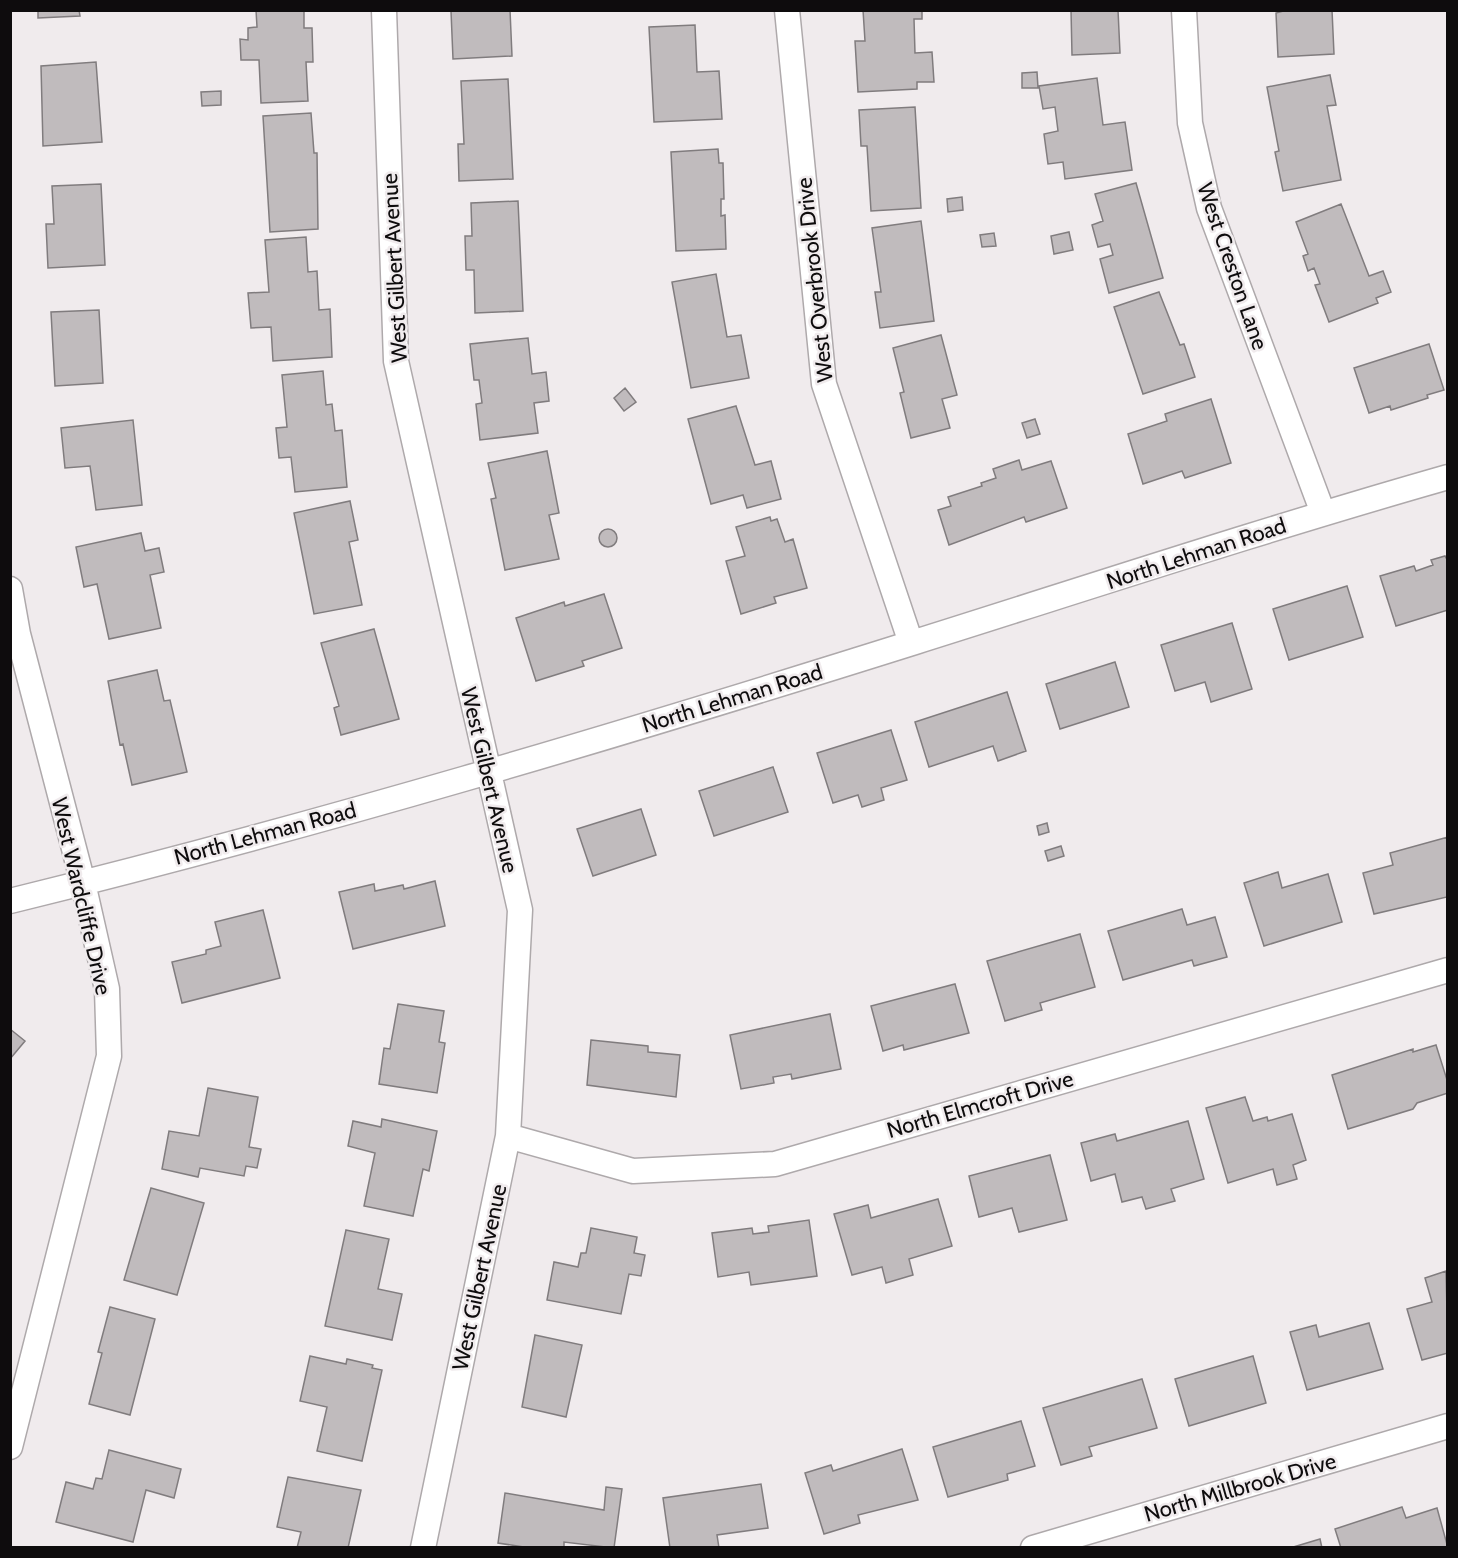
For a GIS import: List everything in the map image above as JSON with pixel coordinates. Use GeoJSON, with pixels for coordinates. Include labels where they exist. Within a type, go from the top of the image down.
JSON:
{"type":"FeatureCollection","features":[{"type":"Feature","properties":{"kind":"street","name":"West Gilbert Avenue"},"geometry":{"type":"LineString","coordinates":[[384,10],[396,361],[520,910],[508,1136],[423,1548]]}},
{"type":"Feature","properties":{"kind":"street","name":"West Overbrook Drive"},"geometry":{"type":"LineString","coordinates":[[787,10],[824,384],[911,643]]}},
{"type":"Feature","properties":{"kind":"street","name":"West Creston Lane"},"geometry":{"type":"LineString","coordinates":[[1184,10],[1190,123],[1209,208],[1323,513]]}},
{"type":"Feature","properties":{"kind":"street","name":"North Lehman Road"},"geometry":{"type":"LineString","coordinates":[[10,901],[488,772],[911,643],[1323,513],[1448,477]]}},
{"type":"Feature","properties":{"kind":"street","name":"West Wardcliffe Drive"},"geometry":{"type":"LineString","coordinates":[[10,589],[18,634],[83,883],[107,989],[109,1056],[10,1448]]}},
{"type":"Feature","properties":{"kind":"street","name":"North Elmcroft Drive"},"geometry":{"type":"LineString","coordinates":[[508,1136],[633,1171],[776,1164],[1448,970]]}},
{"type":"Feature","properties":{"kind":"street","name":"North Millbrook Drive"},"geometry":{"type":"LineString","coordinates":[[1033,1548],[1448,1426]]}},
{"type":"Feature","properties":{"kind":"building"},"geometry":{"type":"Polygon","coordinates":[[[38,10],[79,10],[80,16],[38,18],[38,10]]]}},
{"type":"Feature","properties":{"kind":"building"},"geometry":{"type":"Polygon","coordinates":[[[256,10],[304,10],[304,28],[312,28],[313,62],[306,62],[308,101],[261,103],[259,60],[241,60],[240,39],[248,40],[248,28],[257,27],[256,10]]]}},
{"type":"Feature","properties":{"kind":"building"},"geometry":{"type":"Polygon","coordinates":[[[510,10],[512,56],[453,59],[451,11],[510,10]]]}},
{"type":"Feature","properties":{"kind":"building"},"geometry":{"type":"Polygon","coordinates":[[[863,10],[922,10],[922,19],[914,19],[915,53],[932,52],[934,82],[917,82],[917,89],[858,92],[855,41],[865,41],[863,10]]]}},
{"type":"Feature","properties":{"kind":"building"},"geometry":{"type":"Polygon","coordinates":[[[1071,10],[1118,10],[1120,53],[1072,55],[1071,10]]]}},
{"type":"Feature","properties":{"kind":"building"},"geometry":{"type":"Polygon","coordinates":[[[1287,10],[1332,10],[1334,54],[1278,57],[1276,13],[1287,10]]]}},
{"type":"Feature","properties":{"kind":"building"},"geometry":{"type":"Polygon","coordinates":[[[695,25],[697,72],[719,71],[722,119],[654,122],[649,27],[695,25]]]}},
{"type":"Feature","properties":{"kind":"building"},"geometry":{"type":"Polygon","coordinates":[[[96,62],[102,142],[43,146],[41,66],[96,62]]]}},
{"type":"Feature","properties":{"kind":"building"},"geometry":{"type":"Polygon","coordinates":[[[1037,72],[1038,88],[1022,88],[1022,73],[1037,72]]]}},
{"type":"Feature","properties":{"kind":"building"},"geometry":{"type":"Polygon","coordinates":[[[1330,75],[1336,105],[1327,106],[1341,180],[1283,191],[1275,152],[1279,151],[1267,87],[1330,75]]]}},
{"type":"Feature","properties":{"kind":"building"},"geometry":{"type":"Polygon","coordinates":[[[1097,78],[1103,125],[1125,122],[1132,170],[1065,179],[1063,162],[1048,164],[1044,134],[1058,131],[1055,107],[1043,109],[1039,86],[1097,78]]]}},
{"type":"Feature","properties":{"kind":"building"},"geometry":{"type":"Polygon","coordinates":[[[508,79],[513,179],[459,181],[458,144],[464,144],[461,81],[508,79]]]}},
{"type":"Feature","properties":{"kind":"building"},"geometry":{"type":"Polygon","coordinates":[[[221,91],[221,105],[202,106],[201,92],[221,91]]]}},
{"type":"Feature","properties":{"kind":"building"},"geometry":{"type":"Polygon","coordinates":[[[915,107],[921,208],[871,211],[867,146],[861,146],[859,110],[915,107]]]}},
{"type":"Feature","properties":{"kind":"building"},"geometry":{"type":"Polygon","coordinates":[[[311,113],[314,153],[317,153],[318,229],[270,232],[263,116],[311,113]]]}},
{"type":"Feature","properties":{"kind":"building"},"geometry":{"type":"Polygon","coordinates":[[[718,149],[719,163],[723,163],[724,199],[721,199],[721,216],[725,215],[726,249],[676,251],[671,152],[718,149]]]}},
{"type":"Feature","properties":{"kind":"building"},"geometry":{"type":"Polygon","coordinates":[[[1136,183],[1163,278],[1109,293],[1100,259],[1113,255],[1110,244],[1098,247],[1092,225],[1103,221],[1095,194],[1136,183]]]}},
{"type":"Feature","properties":{"kind":"building"},"geometry":{"type":"Polygon","coordinates":[[[101,184],[105,265],[48,268],[46,224],[54,224],[52,186],[101,184]]]}},
{"type":"Feature","properties":{"kind":"building"},"geometry":{"type":"Polygon","coordinates":[[[962,197],[963,210],[948,212],[947,199],[962,197]]]}},
{"type":"Feature","properties":{"kind":"building"},"geometry":{"type":"Polygon","coordinates":[[[518,201],[523,311],[475,313],[474,270],[466,270],[465,236],[472,236],[471,203],[518,201]]]}},
{"type":"Feature","properties":{"kind":"building"},"geometry":{"type":"Polygon","coordinates":[[[1341,204],[1369,276],[1383,271],[1391,292],[1376,298],[1378,303],[1329,322],[1315,285],[1320,284],[1314,268],[1308,271],[1303,256],[1308,254],[1296,222],[1341,204]]]}},
{"type":"Feature","properties":{"kind":"building"},"geometry":{"type":"Polygon","coordinates":[[[921,221],[934,321],[880,328],[875,292],[881,292],[872,228],[921,221]]]}},
{"type":"Feature","properties":{"kind":"building"},"geometry":{"type":"Polygon","coordinates":[[[1069,232],[1073,250],[1054,254],[1051,236],[1069,232]]]}},
{"type":"Feature","properties":{"kind":"building"},"geometry":{"type":"Polygon","coordinates":[[[994,233],[996,246],[982,247],[980,235],[994,233]]]}},
{"type":"Feature","properties":{"kind":"building"},"geometry":{"type":"Polygon","coordinates":[[[306,237],[308,272],[317,271],[319,310],[330,309],[332,357],[273,361],[271,327],[251,328],[248,293],[269,292],[265,240],[306,237]]]}},
{"type":"Feature","properties":{"kind":"building"},"geometry":{"type":"Polygon","coordinates":[[[716,274],[727,337],[741,335],[749,378],[691,388],[672,282],[716,274]]]}},
{"type":"Feature","properties":{"kind":"building"},"geometry":{"type":"Polygon","coordinates":[[[1159,292],[1180,345],[1184,344],[1195,377],[1143,394],[1114,307],[1159,292]]]}},
{"type":"Feature","properties":{"kind":"building"},"geometry":{"type":"Polygon","coordinates":[[[99,310],[103,383],[55,386],[51,312],[99,310]]]}},
{"type":"Feature","properties":{"kind":"building"},"geometry":{"type":"Polygon","coordinates":[[[941,335],[957,395],[942,399],[950,428],[911,438],[900,393],[904,392],[893,348],[941,335]]]}},
{"type":"Feature","properties":{"kind":"building"},"geometry":{"type":"Polygon","coordinates":[[[528,338],[532,374],[546,372],[549,401],[534,403],[538,433],[480,440],[476,404],[482,403],[479,380],[474,380],[470,344],[528,338]]]}},
{"type":"Feature","properties":{"kind":"building"},"geometry":{"type":"Polygon","coordinates":[[[1429,344],[1444,390],[1427,395],[1428,398],[1391,410],[1390,406],[1369,413],[1354,368],[1429,344]]]}},
{"type":"Feature","properties":{"kind":"building"},"geometry":{"type":"Polygon","coordinates":[[[323,371],[326,405],[332,404],[335,431],[342,430],[347,487],[295,492],[291,457],[279,458],[276,428],[287,427],[282,375],[323,371]]]}},
{"type":"Feature","properties":{"kind":"building"},"geometry":{"type":"Polygon","coordinates":[[[625,388],[636,402],[624,411],[614,398],[625,388]]]}},
{"type":"Feature","properties":{"kind":"building"},"geometry":{"type":"Polygon","coordinates":[[[1211,399],[1231,463],[1185,478],[1182,471],[1143,484],[1128,434],[1167,421],[1165,414],[1211,399]]]}},
{"type":"Feature","properties":{"kind":"building"},"geometry":{"type":"Polygon","coordinates":[[[736,406],[755,465],[771,461],[781,499],[747,508],[743,495],[711,504],[688,419],[736,406]]]}},
{"type":"Feature","properties":{"kind":"building"},"geometry":{"type":"Polygon","coordinates":[[[1035,419],[1040,434],[1027,438],[1022,423],[1035,419]]]}},
{"type":"Feature","properties":{"kind":"building"},"geometry":{"type":"Polygon","coordinates":[[[133,420],[142,505],[96,510],[90,466],[65,468],[61,428],[133,420]]]}},
{"type":"Feature","properties":{"kind":"building"},"geometry":{"type":"Polygon","coordinates":[[[547,451],[559,513],[549,515],[559,559],[505,570],[491,499],[496,498],[488,463],[547,451]]]}},
{"type":"Feature","properties":{"kind":"building"},"geometry":{"type":"Polygon","coordinates":[[[1019,460],[1022,470],[1051,461],[1067,508],[1026,522],[1024,517],[949,545],[938,510],[951,506],[948,497],[982,486],[981,483],[996,478],[993,469],[1019,460]]]}},
{"type":"Feature","properties":{"kind":"building"},"geometry":{"type":"Polygon","coordinates":[[[350,501],[358,540],[349,542],[362,605],[314,614],[294,513],[350,501]]]}},
{"type":"Feature","properties":{"kind":"building"},"geometry":{"type":"Polygon","coordinates":[[[770,517],[771,521],[777,519],[785,542],[793,539],[807,588],[774,597],[776,603],[741,614],[726,561],[745,556],[736,527],[770,517]]]}},
{"type":"Feature","properties":{"kind":"building"},"geometry":{"type":"Polygon","coordinates":[[[604,529],[612,529],[617,534],[615,545],[604,547],[599,542],[599,534],[604,529]]]}},
{"type":"Feature","properties":{"kind":"building"},"geometry":{"type":"Polygon","coordinates":[[[141,533],[145,551],[159,548],[164,572],[150,575],[161,628],[109,639],[97,584],[84,587],[76,547],[141,533]]]}},
{"type":"Feature","properties":{"kind":"building"},"geometry":{"type":"Polygon","coordinates":[[[1445,556],[1448,561],[1448,610],[1396,626],[1380,576],[1414,566],[1416,571],[1433,565],[1431,560],[1445,556]]]}},
{"type":"Feature","properties":{"kind":"building"},"geometry":{"type":"Polygon","coordinates":[[[1347,586],[1363,637],[1289,660],[1273,609],[1347,586]]]}},
{"type":"Feature","properties":{"kind":"building"},"geometry":{"type":"Polygon","coordinates":[[[604,594],[622,648],[582,661],[584,666],[536,681],[516,618],[564,602],[565,606],[604,594]]]}},
{"type":"Feature","properties":{"kind":"building"},"geometry":{"type":"Polygon","coordinates":[[[1232,623],[1252,689],[1211,702],[1205,682],[1175,691],[1161,645],[1232,623]]]}},
{"type":"Feature","properties":{"kind":"building"},"geometry":{"type":"Polygon","coordinates":[[[374,629],[399,719],[341,735],[334,708],[339,706],[321,643],[374,629]]]}},
{"type":"Feature","properties":{"kind":"building"},"geometry":{"type":"Polygon","coordinates":[[[1115,662],[1129,707],[1060,729],[1046,684],[1115,662]]]}},
{"type":"Feature","properties":{"kind":"building"},"geometry":{"type":"Polygon","coordinates":[[[157,670],[164,701],[170,700],[187,772],[132,785],[123,744],[120,745],[108,681],[157,670]]]}},
{"type":"Feature","properties":{"kind":"building"},"geometry":{"type":"Polygon","coordinates":[[[1007,692],[1026,751],[998,761],[993,746],[929,767],[915,722],[1007,692]]]}},
{"type":"Feature","properties":{"kind":"building"},"geometry":{"type":"Polygon","coordinates":[[[891,730],[907,780],[881,788],[884,800],[862,807],[858,795],[833,803],[817,753],[891,730]]]}},
{"type":"Feature","properties":{"kind":"building"},"geometry":{"type":"Polygon","coordinates":[[[773,767],[788,812],[714,836],[699,791],[773,767]]]}},
{"type":"Feature","properties":{"kind":"building"},"geometry":{"type":"Polygon","coordinates":[[[641,809],[656,855],[593,876],[577,829],[641,809]]]}},
{"type":"Feature","properties":{"kind":"building"},"geometry":{"type":"Polygon","coordinates":[[[1047,823],[1049,832],[1039,835],[1037,826],[1047,823]]]}},
{"type":"Feature","properties":{"kind":"building"},"geometry":{"type":"Polygon","coordinates":[[[1448,837],[1447,897],[1374,914],[1363,873],[1393,865],[1390,853],[1448,837]]]}},
{"type":"Feature","properties":{"kind":"building"},"geometry":{"type":"Polygon","coordinates":[[[1061,846],[1064,856],[1048,861],[1045,851],[1061,846]]]}},
{"type":"Feature","properties":{"kind":"building"},"geometry":{"type":"Polygon","coordinates":[[[1278,872],[1282,888],[1328,874],[1342,922],[1264,946],[1244,883],[1278,872]]]}},
{"type":"Feature","properties":{"kind":"building"},"geometry":{"type":"Polygon","coordinates":[[[435,881],[445,926],[353,949],[339,892],[374,884],[375,891],[403,885],[404,889],[435,881]]]}},
{"type":"Feature","properties":{"kind":"building"},"geometry":{"type":"Polygon","coordinates":[[[1182,909],[1187,925],[1215,917],[1227,957],[1194,966],[1192,960],[1123,980],[1108,931],[1182,909]]]}},
{"type":"Feature","properties":{"kind":"building"},"geometry":{"type":"Polygon","coordinates":[[[263,910],[280,978],[182,1003],[172,962],[206,954],[206,950],[221,946],[215,922],[263,910]]]}},
{"type":"Feature","properties":{"kind":"building"},"geometry":{"type":"Polygon","coordinates":[[[1080,934],[1095,987],[1040,1003],[1042,1010],[1005,1021],[987,961],[1080,934]]]}},
{"type":"Feature","properties":{"kind":"building"},"geometry":{"type":"Polygon","coordinates":[[[955,984],[969,1033],[904,1050],[903,1045],[883,1051],[871,1006],[955,984]]]}},
{"type":"Feature","properties":{"kind":"building"},"geometry":{"type":"Polygon","coordinates":[[[398,1004],[444,1011],[439,1042],[445,1043],[437,1093],[379,1084],[384,1048],[390,1049],[398,1004]]]}},
{"type":"Feature","properties":{"kind":"building"},"geometry":{"type":"Polygon","coordinates":[[[830,1014],[841,1069],[792,1079],[791,1074],[773,1077],[774,1083],[741,1089],[730,1035],[830,1014]]]}},
{"type":"Feature","properties":{"kind":"building"},"geometry":{"type":"Polygon","coordinates":[[[10,1029],[25,1041],[10,1059],[10,1029]]]}},
{"type":"Feature","properties":{"kind":"building"},"geometry":{"type":"Polygon","coordinates":[[[591,1040],[648,1046],[648,1052],[680,1055],[676,1097],[587,1085],[591,1040]]]}},
{"type":"Feature","properties":{"kind":"building"},"geometry":{"type":"Polygon","coordinates":[[[1436,1045],[1448,1083],[1448,1093],[1417,1103],[1413,1109],[1348,1129],[1332,1075],[1413,1049],[1413,1052],[1436,1045]]]}},
{"type":"Feature","properties":{"kind":"building"},"geometry":{"type":"Polygon","coordinates":[[[208,1088],[258,1097],[249,1147],[261,1149],[257,1168],[246,1166],[244,1176],[200,1168],[198,1177],[162,1169],[169,1131],[199,1136],[208,1088]]]}},
{"type":"Feature","properties":{"kind":"building"},"geometry":{"type":"Polygon","coordinates":[[[1245,1097],[1253,1121],[1267,1117],[1268,1121],[1292,1114],[1306,1160],[1293,1165],[1297,1179],[1277,1185],[1273,1169],[1228,1183],[1206,1108],[1245,1097]]]}},
{"type":"Feature","properties":{"kind":"building"},"geometry":{"type":"Polygon","coordinates":[[[382,1119],[437,1131],[429,1171],[423,1169],[413,1216],[364,1206],[375,1153],[348,1146],[353,1121],[381,1127],[382,1119]]]}},
{"type":"Feature","properties":{"kind":"building"},"geometry":{"type":"Polygon","coordinates":[[[1188,1121],[1204,1179],[1171,1189],[1175,1201],[1146,1209],[1142,1197],[1122,1202],[1115,1174],[1091,1181],[1081,1143],[1115,1134],[1117,1141],[1188,1121]]]}},
{"type":"Feature","properties":{"kind":"building"},"geometry":{"type":"Polygon","coordinates":[[[1050,1155],[1067,1220],[1019,1232],[1012,1208],[979,1217],[969,1176],[1050,1155]]]}},
{"type":"Feature","properties":{"kind":"building"},"geometry":{"type":"Polygon","coordinates":[[[151,1188],[204,1203],[177,1295],[124,1280],[151,1188]]]}},
{"type":"Feature","properties":{"kind":"building"},"geometry":{"type":"Polygon","coordinates":[[[938,1199],[952,1246],[909,1259],[913,1275],[886,1283],[882,1267],[852,1275],[834,1214],[868,1205],[871,1218],[938,1199]]]}},
{"type":"Feature","properties":{"kind":"building"},"geometry":{"type":"Polygon","coordinates":[[[809,1220],[817,1276],[751,1285],[749,1272],[718,1277],[712,1233],[752,1228],[753,1234],[769,1232],[768,1226],[809,1220]]]}},
{"type":"Feature","properties":{"kind":"building"},"geometry":{"type":"Polygon","coordinates":[[[591,1228],[637,1237],[634,1253],[645,1255],[641,1276],[629,1274],[621,1314],[547,1300],[554,1262],[578,1267],[581,1253],[586,1253],[591,1228]]]}},
{"type":"Feature","properties":{"kind":"building"},"geometry":{"type":"Polygon","coordinates":[[[346,1230],[389,1239],[378,1289],[402,1294],[392,1340],[325,1326],[346,1230]]]}},
{"type":"Feature","properties":{"kind":"building"},"geometry":{"type":"Polygon","coordinates":[[[1446,1271],[1448,1353],[1422,1360],[1407,1309],[1432,1302],[1425,1278],[1446,1271]]]}},
{"type":"Feature","properties":{"kind":"building"},"geometry":{"type":"Polygon","coordinates":[[[110,1307],[155,1319],[130,1415],[89,1404],[102,1353],[98,1352],[110,1307]]]}},
{"type":"Feature","properties":{"kind":"building"},"geometry":{"type":"Polygon","coordinates":[[[1369,1323],[1383,1369],[1307,1390],[1290,1332],[1316,1325],[1319,1337],[1369,1323]]]}},
{"type":"Feature","properties":{"kind":"building"},"geometry":{"type":"Polygon","coordinates":[[[535,1335],[582,1345],[566,1417],[522,1407],[535,1335]]]}},
{"type":"Feature","properties":{"kind":"building"},"geometry":{"type":"Polygon","coordinates":[[[310,1356],[346,1364],[347,1359],[373,1365],[372,1368],[382,1370],[362,1461],[317,1451],[327,1407],[300,1401],[310,1356]]]}},
{"type":"Feature","properties":{"kind":"building"},"geometry":{"type":"Polygon","coordinates":[[[1253,1356],[1266,1403],[1189,1426],[1175,1379],[1253,1356]]]}},
{"type":"Feature","properties":{"kind":"building"},"geometry":{"type":"Polygon","coordinates":[[[1142,1379],[1157,1428],[1089,1447],[1092,1456],[1061,1465],[1043,1408],[1142,1379]]]}},
{"type":"Feature","properties":{"kind":"building"},"geometry":{"type":"Polygon","coordinates":[[[1021,1421],[1035,1466],[1007,1474],[1008,1480],[948,1497],[933,1447],[1021,1421]]]}},
{"type":"Feature","properties":{"kind":"building"},"geometry":{"type":"Polygon","coordinates":[[[902,1449],[918,1500],[858,1515],[860,1523],[824,1534],[805,1473],[831,1465],[833,1471],[902,1449]]]}},
{"type":"Feature","properties":{"kind":"building"},"geometry":{"type":"Polygon","coordinates":[[[109,1450],[181,1469],[174,1498],[146,1490],[133,1542],[56,1522],[66,1482],[93,1489],[96,1478],[102,1479],[109,1450]]]}},
{"type":"Feature","properties":{"kind":"building"},"geometry":{"type":"Polygon","coordinates":[[[288,1477],[361,1490],[348,1548],[297,1548],[301,1532],[277,1527],[288,1477]]]}},
{"type":"Feature","properties":{"kind":"building"},"geometry":{"type":"Polygon","coordinates":[[[761,1484],[768,1528],[717,1535],[719,1548],[670,1548],[663,1498],[761,1484]]]}},
{"type":"Feature","properties":{"kind":"building"},"geometry":{"type":"Polygon","coordinates":[[[606,1487],[622,1489],[614,1548],[564,1542],[564,1548],[530,1548],[498,1543],[505,1493],[604,1510],[606,1487]]]}},
{"type":"Feature","properties":{"kind":"building"},"geometry":{"type":"Polygon","coordinates":[[[1402,1507],[1406,1518],[1437,1508],[1448,1548],[1341,1548],[1335,1529],[1402,1507]]]}},
{"type":"Feature","properties":{"kind":"building"},"geometry":{"type":"Polygon","coordinates":[[[1320,1539],[1322,1548],[1290,1548],[1320,1539]]]}}]}
